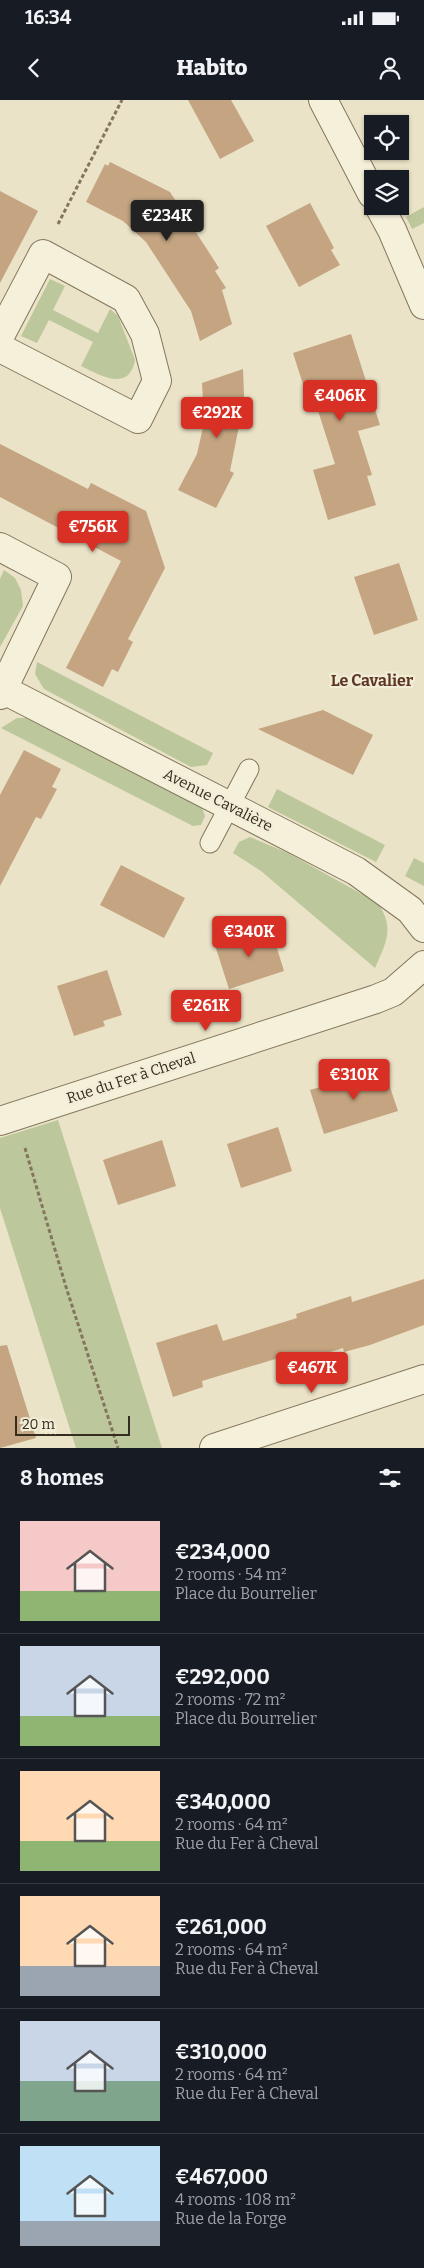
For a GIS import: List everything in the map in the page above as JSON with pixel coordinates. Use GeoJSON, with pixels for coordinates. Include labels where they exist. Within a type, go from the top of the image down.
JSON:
{"type":"FeatureCollection","features":[{"type":"Feature","properties":{"kind":"street"},"geometry":{"type":"LineString","coordinates":[[323,100],[364,179]]}},
{"type":"Feature","properties":{"kind":"street"},"geometry":{"type":"LineString","coordinates":[[384,215],[424,305]]}},
{"type":"Feature","properties":{"kind":"street"},"geometry":{"type":"LineString","coordinates":[[0,336],[42,254],[126,299],[145,334],[157,381],[138,418],[0,348]]}},
{"type":"Feature","properties":{"kind":"street"},"geometry":{"type":"LineString","coordinates":[[0,547],[57,577],[1,691]]}},
{"type":"Feature","properties":{"kind":"street","name":"Avenue Cavalière"},"geometry":{"type":"LineString","coordinates":[[1,691],[356,871],[410,910],[424,928]]}},
{"type":"Feature","properties":{"kind":"street","name":"Rue du Fer à Cheval"},"geometry":{"type":"LineString","coordinates":[[8,1118],[376,999],[393,992],[424,965]]}},
{"type":"Feature","properties":{"kind":"street"},"geometry":{"type":"LineString","coordinates":[[214,1448],[424,1380]]}},
{"type":"Feature","properties":{"kind":"lane"},"geometry":{"type":"LineString","coordinates":[[210,844],[249,769]]}},
{"type":"Feature","properties":{"kind":"path"},"geometry":{"type":"LineString","coordinates":[[42,254],[122,100]]}},
{"type":"Feature","properties":{"kind":"path"},"geometry":{"type":"LineString","coordinates":[[8,1118],[66,1287],[118,1448]]}},
{"type":"Feature","properties":{"kind":"green space"},"geometry":{"type":"Polygon","coordinates":[[[424,207],[424,223],[412,229],[406,217],[424,207]]]}},
{"type":"Feature","properties":{"kind":"green space"},"geometry":{"type":"Polygon","coordinates":[[[50,279],[65,286],[53,310],[98,333],[110,309],[118,316],[135,360],[132,370],[127,376],[113,379],[81,366],[93,342],[49,320],[37,343],[21,336],[50,279]]]}},
{"type":"Feature","properties":{"kind":"green space"},"geometry":{"type":"Polygon","coordinates":[[[4,570],[15,578],[21,590],[23,606],[0,647],[0,579],[4,570]]]}},
{"type":"Feature","properties":{"kind":"green space"},"geometry":{"type":"Polygon","coordinates":[[[37,662],[213,753],[207,765],[191,767],[44,689],[35,674],[37,662]]]}},
{"type":"Feature","properties":{"kind":"green space"},"geometry":{"type":"Polygon","coordinates":[[[17,718],[27,718],[202,808],[205,816],[201,825],[193,826],[1,728],[17,718]]]}},
{"type":"Feature","properties":{"kind":"green space"},"geometry":{"type":"Polygon","coordinates":[[[277,789],[385,845],[376,862],[268,807],[277,789]]]}},
{"type":"Feature","properties":{"kind":"green space"},"geometry":{"type":"Polygon","coordinates":[[[250,837],[288,853],[378,903],[386,920],[387,936],[375,968],[261,871],[233,853],[239,842],[250,837]]]}},
{"type":"Feature","properties":{"kind":"green space"},"geometry":{"type":"Polygon","coordinates":[[[414,858],[424,863],[424,886],[405,876],[414,858]]]}},
{"type":"Feature","properties":{"kind":"green space"},"geometry":{"type":"Polygon","coordinates":[[[58,1120],[162,1448],[76,1448],[0,1208],[0,1138],[58,1120]]]}},
{"type":"Feature","properties":{"kind":"building"},"geometry":{"type":"Polygon","coordinates":[[[188,100],[231,100],[254,141],[220,159],[188,100]]]}},
{"type":"Feature","properties":{"kind":"building"},"geometry":{"type":"Polygon","coordinates":[[[110,162],[170,192],[219,268],[215,271],[226,288],[222,290],[232,324],[200,341],[191,311],[146,242],[123,221],[86,202],[105,164],[108,166],[110,162]]]}},
{"type":"Feature","properties":{"kind":"building"},"geometry":{"type":"Polygon","coordinates":[[[0,191],[38,211],[0,283],[0,191]]]}},
{"type":"Feature","properties":{"kind":"building"},"geometry":{"type":"Polygon","coordinates":[[[310,203],[334,248],[331,250],[340,265],[299,287],[266,226],[310,203]]]}},
{"type":"Feature","properties":{"kind":"building"},"geometry":{"type":"Polygon","coordinates":[[[351,334],[380,425],[358,431],[372,475],[367,476],[376,505],[328,520],[313,470],[335,464],[315,401],[309,403],[293,353],[351,334]]]}},
{"type":"Feature","properties":{"kind":"building"},"geometry":{"type":"Polygon","coordinates":[[[243,369],[245,421],[240,421],[230,471],[234,473],[216,508],[178,490],[197,454],[204,423],[202,383],[243,369]]]}},
{"type":"Feature","properties":{"kind":"building"},"geometry":{"type":"Polygon","coordinates":[[[0,444],[88,489],[91,483],[146,511],[165,568],[128,639],[133,642],[118,672],[112,669],[103,687],[66,668],[121,561],[0,497],[0,444]]]}},
{"type":"Feature","properties":{"kind":"building"},"geometry":{"type":"Polygon","coordinates":[[[399,563],[418,620],[374,635],[354,577],[399,563]]]}},
{"type":"Feature","properties":{"kind":"building"},"geometry":{"type":"Polygon","coordinates":[[[323,710],[373,735],[353,775],[258,729],[323,710]]]}},
{"type":"Feature","properties":{"kind":"building"},"geometry":{"type":"Polygon","coordinates":[[[24,750],[61,769],[52,787],[57,789],[41,819],[36,817],[0,886],[0,795],[24,750]]]}},
{"type":"Feature","properties":{"kind":"building"},"geometry":{"type":"Polygon","coordinates":[[[121,865],[185,898],[164,938],[100,905],[121,865]]]}},
{"type":"Feature","properties":{"kind":"building"},"geometry":{"type":"Polygon","coordinates":[[[271,929],[284,971],[229,989],[214,942],[240,933],[248,937],[271,929]]]}},
{"type":"Feature","properties":{"kind":"building"},"geometry":{"type":"Polygon","coordinates":[[[107,970],[122,1015],[103,1021],[105,1026],[74,1036],[57,986],[107,970]]]}},
{"type":"Feature","properties":{"kind":"building"},"geometry":{"type":"Polygon","coordinates":[[[384,1069],[398,1111],[324,1134],[310,1090],[384,1069]]]}},
{"type":"Feature","properties":{"kind":"building"},"geometry":{"type":"Polygon","coordinates":[[[278,1127],[292,1171],[241,1188],[227,1144],[278,1127]]]}},
{"type":"Feature","properties":{"kind":"building"},"geometry":{"type":"Polygon","coordinates":[[[162,1140],[176,1186],[118,1205],[103,1160],[162,1140]]]}},
{"type":"Feature","properties":{"kind":"building"},"geometry":{"type":"Polygon","coordinates":[[[424,1279],[424,1325],[370,1345],[344,1352],[343,1348],[285,1366],[282,1357],[202,1381],[203,1387],[173,1397],[156,1343],[217,1324],[223,1341],[297,1318],[296,1314],[351,1296],[352,1302],[424,1279]]]}},
{"type":"Feature","properties":{"kind":"building"},"geometry":{"type":"Polygon","coordinates":[[[7,1345],[36,1438],[0,1448],[0,1346],[7,1345]]]}},
{"type":"Feature","properties":{"kind":"district","name":"Le Cavalier"},"geometry":{"type":"Point","coordinates":[372,680]}}]}
